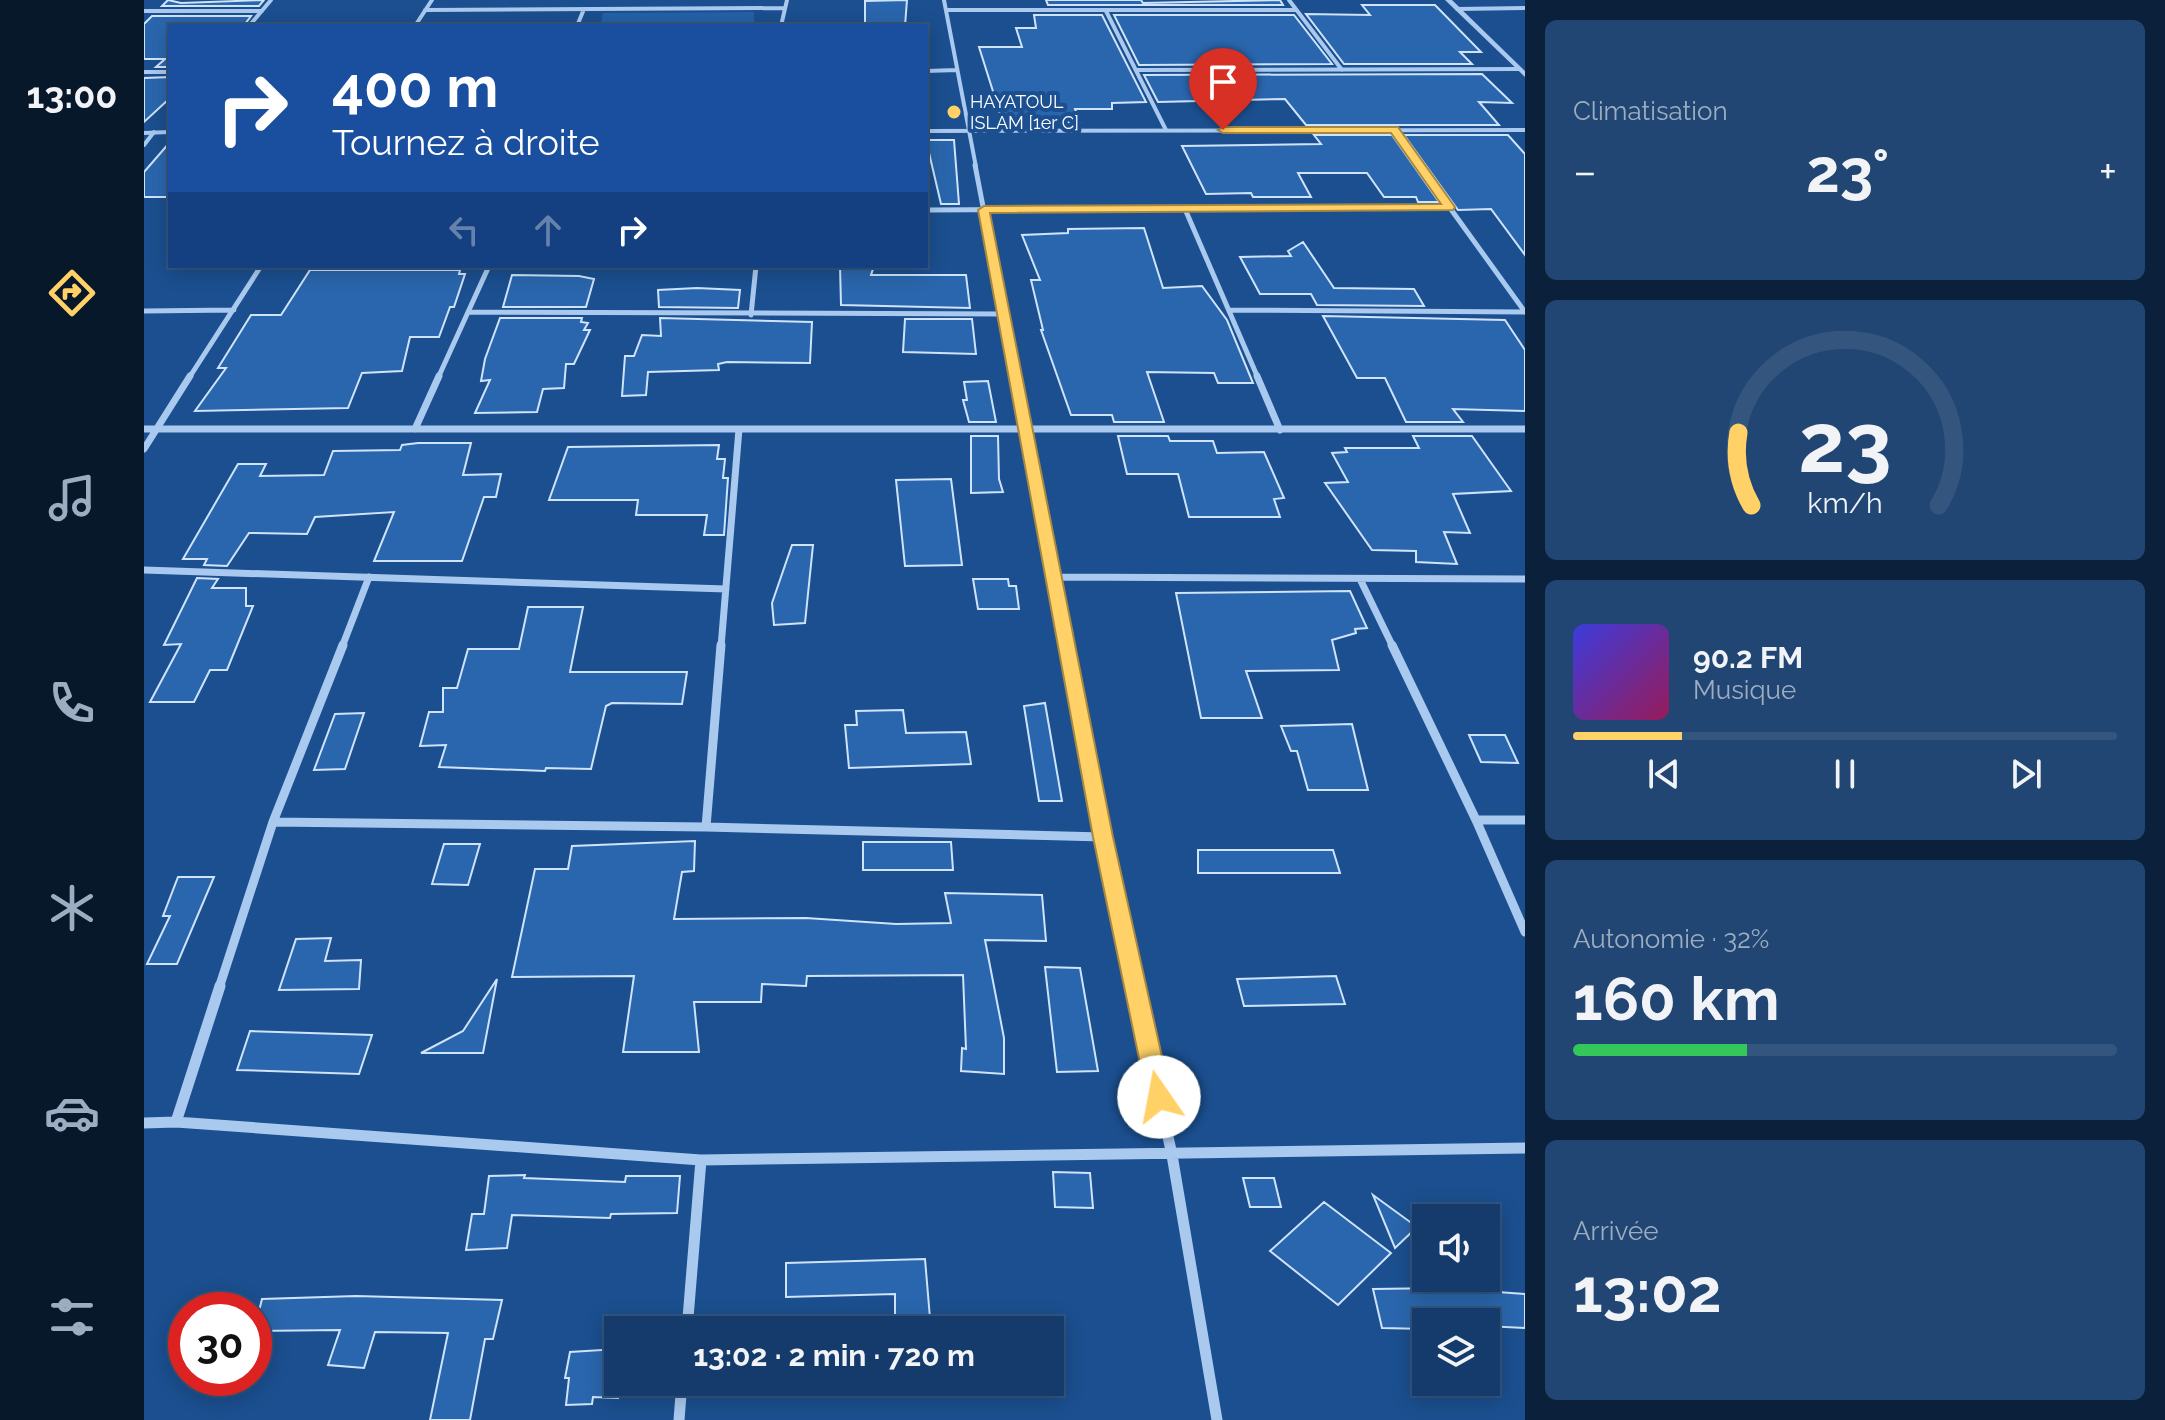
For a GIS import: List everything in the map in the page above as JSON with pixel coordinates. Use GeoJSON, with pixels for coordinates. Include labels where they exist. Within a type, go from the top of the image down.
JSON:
{"type":"FeatureCollection","features":[{"type":"Feature","properties":{"kind":"street"},"geometry":{"type":"LineString","coordinates":[[251,24],[271,0]]}},
{"type":"Feature","properties":{"kind":"street"},"geometry":{"type":"LineString","coordinates":[[416,24],[432,0]]}},
{"type":"Feature","properties":{"kind":"street"},"geometry":{"type":"LineString","coordinates":[[781,24],[787,0]]}},
{"type":"Feature","properties":{"kind":"street"},"geometry":{"type":"LineString","coordinates":[[1289,0],[1342,70]]}},
{"type":"Feature","properties":{"kind":"street"},"geometry":{"type":"LineString","coordinates":[[1448,0],[1522,72]]}},
{"type":"Feature","properties":{"kind":"street"},"geometry":{"type":"LineString","coordinates":[[1217,1420],[1172,1155],[1103,837],[945,5],[1106,11],[1296,10]]}},
{"type":"Feature","properties":{"kind":"street"},"geometry":{"type":"LineString","coordinates":[[425,10],[785,8]]}},
{"type":"Feature","properties":{"kind":"street"},"geometry":{"type":"LineString","coordinates":[[1457,9],[1525,8]]}},
{"type":"Feature","properties":{"kind":"street"},"geometry":{"type":"LineString","coordinates":[[578,24],[584,9]]}},
{"type":"Feature","properties":{"kind":"street"},"geometry":{"type":"LineString","coordinates":[[144,11],[262,11]]}},
{"type":"Feature","properties":{"kind":"street"},"geometry":{"type":"LineString","coordinates":[[1106,11],[1166,130]]}},
{"type":"Feature","properties":{"kind":"street"},"geometry":{"type":"LineString","coordinates":[[928,71],[957,70]]}},
{"type":"Feature","properties":{"kind":"street"},"geometry":{"type":"LineString","coordinates":[[1136,70],[1522,72]]}},
{"type":"Feature","properties":{"kind":"street"},"geometry":{"type":"LineString","coordinates":[[144,72],[168,72]]}},
{"type":"Feature","properties":{"kind":"street"},"geometry":{"type":"LineString","coordinates":[[1394,130],[1525,312]]}},
{"type":"Feature","properties":{"kind":"street"},"geometry":{"type":"LineString","coordinates":[[928,131],[1525,130]]}},
{"type":"Feature","properties":{"kind":"street"},"geometry":{"type":"LineString","coordinates":[[144,145],[154,132]]}},
{"type":"Feature","properties":{"kind":"street"},"geometry":{"type":"LineString","coordinates":[[144,133],[168,132]]}},
{"type":"Feature","properties":{"kind":"street"},"geometry":{"type":"LineString","coordinates":[[928,210],[1449,207]]}},
{"type":"Feature","properties":{"kind":"street"},"geometry":{"type":"LineString","coordinates":[[1185,209],[1280,430]]}},
{"type":"Feature","properties":{"kind":"street"},"geometry":{"type":"LineString","coordinates":[[144,449],[260,268]]}},
{"type":"Feature","properties":{"kind":"street"},"geometry":{"type":"LineString","coordinates":[[415,429],[488,268]]}},
{"type":"Feature","properties":{"kind":"street"},"geometry":{"type":"LineString","coordinates":[[751,315],[756,268]]}},
{"type":"Feature","properties":{"kind":"street"},"geometry":{"type":"LineString","coordinates":[[144,311],[234,310]]}},
{"type":"Feature","properties":{"kind":"street"},"geometry":{"type":"LineString","coordinates":[[1229,310],[1525,312]]}},
{"type":"Feature","properties":{"kind":"street"},"geometry":{"type":"LineString","coordinates":[[468,312],[1004,314]]}},
{"type":"Feature","properties":{"kind":"street"},"geometry":{"type":"LineString","coordinates":[[144,429],[1525,429]]}},
{"type":"Feature","properties":{"kind":"street"},"geometry":{"type":"LineString","coordinates":[[706,827],[739,429]]}},
{"type":"Feature","properties":{"kind":"street"},"geometry":{"type":"LineString","coordinates":[[144,570],[726,589]]}},
{"type":"Feature","properties":{"kind":"street"},"geometry":{"type":"LineString","coordinates":[[176,1122],[273,822],[369,577]]}},
{"type":"Feature","properties":{"kind":"street"},"geometry":{"type":"LineString","coordinates":[[1054,577],[1525,579]]}},
{"type":"Feature","properties":{"kind":"street"},"geometry":{"type":"LineString","coordinates":[[1360,579],[1476,820],[1525,932]]}},
{"type":"Feature","properties":{"kind":"street"},"geometry":{"type":"LineString","coordinates":[[1476,820],[1525,820]]}},
{"type":"Feature","properties":{"kind":"street"},"geometry":{"type":"LineString","coordinates":[[273,822],[706,827],[1103,837]]}},
{"type":"Feature","properties":{"kind":"street"},"geometry":{"type":"LineString","coordinates":[[144,1123],[176,1122],[701,1160],[1525,1148]]}},
{"type":"Feature","properties":{"kind":"street"},"geometry":{"type":"LineString","coordinates":[[688,1316],[701,1160]]}},
{"type":"Feature","properties":{"kind":"street"},"geometry":{"type":"LineString","coordinates":[[679,1420],[681,1396]]}},
{"type":"Feature","properties":{"kind":"shaded area"},"geometry":{"type":"Polygon","coordinates":[[[754,12],[754,24],[600,24],[603,13],[754,12]]]}},
{"type":"Feature","properties":{"kind":"building"},"geometry":{"type":"Polygon","coordinates":[[[168,0],[181,3],[264,0],[259,6],[162,6],[168,0]]]}},
{"type":"Feature","properties":{"kind":"building"},"geometry":{"type":"Polygon","coordinates":[[[907,0],[905,24],[865,24],[865,1],[907,0]]]}},
{"type":"Feature","properties":{"kind":"building"},"geometry":{"type":"Polygon","coordinates":[[[1046,0],[1141,0],[1143,3],[1280,0],[1283,5],[1048,5],[1046,0]]]}},
{"type":"Feature","properties":{"kind":"building"},"geometry":{"type":"Polygon","coordinates":[[[1362,5],[1435,5],[1481,52],[1460,52],[1472,64],[1344,64],[1306,14],[1370,15],[1362,5]]]}},
{"type":"Feature","properties":{"kind":"building"},"geometry":{"type":"Polygon","coordinates":[[[1034,15],[1102,15],[1146,102],[1112,103],[1112,109],[1075,109],[1080,122],[1003,123],[979,47],[1022,47],[1016,28],[1036,28],[1034,15]]]}},
{"type":"Feature","properties":{"kind":"building"},"geometry":{"type":"Polygon","coordinates":[[[1114,15],[1294,15],[1332,64],[1139,65],[1114,15]]]}},
{"type":"Feature","properties":{"kind":"building"},"geometry":{"type":"Polygon","coordinates":[[[152,16],[251,16],[245,24],[168,24],[168,67],[156,67],[165,59],[144,59],[144,24],[152,16]]]}},
{"type":"Feature","properties":{"kind":"building"},"geometry":{"type":"Polygon","coordinates":[[[1482,74],[1512,103],[1479,102],[1499,125],[1306,125],[1285,99],[1158,102],[1144,75],[1482,74]]]}},
{"type":"Feature","properties":{"kind":"building"},"geometry":{"type":"Polygon","coordinates":[[[168,77],[168,100],[144,122],[144,78],[168,77]]]}},
{"type":"Feature","properties":{"kind":"building"},"geometry":{"type":"Polygon","coordinates":[[[1314,135],[1392,135],[1439,202],[1418,202],[1416,197],[1384,197],[1367,173],[1298,173],[1311,197],[1206,194],[1182,146],[1321,144],[1314,135]]]}},
{"type":"Feature","properties":{"kind":"building"},"geometry":{"type":"Polygon","coordinates":[[[1404,135],[1508,135],[1525,154],[1525,255],[1491,209],[1458,210],[1404,135]]]}},
{"type":"Feature","properties":{"kind":"building"},"geometry":{"type":"Polygon","coordinates":[[[928,140],[954,140],[959,204],[941,204],[928,140]]]}},
{"type":"Feature","properties":{"kind":"building"},"geometry":{"type":"Polygon","coordinates":[[[168,144],[168,197],[144,197],[144,172],[168,144]]]}},
{"type":"Feature","properties":{"kind":"building"},"geometry":{"type":"Polygon","coordinates":[[[1144,228],[1163,288],[1202,286],[1227,320],[1253,383],[1218,383],[1214,373],[1147,372],[1164,422],[1114,422],[1112,415],[1071,415],[1041,330],[1031,280],[1040,280],[1022,235],[1068,233],[1068,229],[1144,228]]]}},
{"type":"Feature","properties":{"kind":"building"},"geometry":{"type":"Polygon","coordinates":[[[1303,242],[1334,288],[1414,289],[1424,306],[1317,305],[1311,294],[1260,294],[1240,257],[1291,256],[1288,251],[1303,242]]]}},
{"type":"Feature","properties":{"kind":"building"},"geometry":{"type":"Polygon","coordinates":[[[840,268],[873,268],[871,275],[966,275],[970,308],[841,305],[840,268]]]}},
{"type":"Feature","properties":{"kind":"building"},"geometry":{"type":"Polygon","coordinates":[[[310,270],[460,270],[459,274],[465,274],[454,307],[450,307],[439,337],[410,337],[402,371],[362,373],[348,408],[195,411],[226,368],[218,368],[251,315],[281,315],[310,270]]]}},
{"type":"Feature","properties":{"kind":"building"},"geometry":{"type":"Polygon","coordinates":[[[512,275],[594,279],[586,307],[503,307],[512,275]]]}},
{"type":"Feature","properties":{"kind":"building"},"geometry":{"type":"Polygon","coordinates":[[[658,290],[740,290],[738,308],[659,307],[658,290]]]}},
{"type":"Feature","properties":{"kind":"building"},"geometry":{"type":"Polygon","coordinates":[[[1323,316],[1505,320],[1525,350],[1525,411],[1453,409],[1463,422],[1406,422],[1385,378],[1357,378],[1323,316]]]}},
{"type":"Feature","properties":{"kind":"building"},"geometry":{"type":"Polygon","coordinates":[[[500,318],[582,318],[581,322],[588,323],[584,330],[590,330],[574,364],[566,364],[564,388],[543,389],[537,412],[475,413],[490,380],[481,381],[485,359],[500,318]]]}},
{"type":"Feature","properties":{"kind":"building"},"geometry":{"type":"Polygon","coordinates":[[[660,318],[812,322],[810,363],[727,362],[718,364],[719,370],[648,372],[646,395],[622,396],[625,356],[634,356],[642,335],[661,336],[660,318]]]}},
{"type":"Feature","properties":{"kind":"building"},"geometry":{"type":"Polygon","coordinates":[[[905,319],[972,319],[976,354],[903,352],[905,319]]]}},
{"type":"Feature","properties":{"kind":"building"},"geometry":{"type":"Polygon","coordinates":[[[988,381],[996,422],[969,422],[963,400],[967,400],[964,382],[988,381]]]}},
{"type":"Feature","properties":{"kind":"building"},"geometry":{"type":"Polygon","coordinates":[[[971,436],[998,436],[999,479],[1003,492],[971,493],[971,436]]]}},
{"type":"Feature","properties":{"kind":"building"},"geometry":{"type":"Polygon","coordinates":[[[1118,436],[1168,436],[1170,441],[1213,441],[1217,453],[1264,452],[1284,498],[1274,499],[1280,517],[1189,517],[1178,474],[1127,474],[1118,436]]]}},
{"type":"Feature","properties":{"kind":"building"},"geometry":{"type":"Polygon","coordinates":[[[1413,436],[1472,436],[1511,491],[1453,494],[1470,533],[1444,532],[1457,564],[1416,562],[1416,551],[1372,550],[1325,483],[1348,482],[1332,453],[1347,452],[1345,448],[1419,448],[1413,436]]]}},
{"type":"Feature","properties":{"kind":"building"},"geometry":{"type":"Polygon","coordinates":[[[471,443],[463,475],[501,474],[496,497],[484,497],[462,561],[374,561],[394,512],[315,517],[307,534],[249,533],[227,566],[204,565],[207,559],[183,559],[238,464],[266,464],[260,476],[324,475],[333,451],[400,450],[402,445],[471,443]]]}},
{"type":"Feature","properties":{"kind":"building"},"geometry":{"type":"Polygon","coordinates":[[[719,445],[717,459],[725,459],[723,478],[728,478],[724,535],[704,535],[707,515],[636,515],[638,500],[549,500],[568,447],[719,445]]]}},
{"type":"Feature","properties":{"kind":"building"},"geometry":{"type":"Polygon","coordinates":[[[951,479],[962,565],[905,566],[896,480],[951,479]]]}},
{"type":"Feature","properties":{"kind":"building"},"geometry":{"type":"Polygon","coordinates":[[[792,545],[813,545],[805,623],[774,625],[772,603],[792,545]]]}},
{"type":"Feature","properties":{"kind":"building"},"geometry":{"type":"Polygon","coordinates":[[[197,578],[218,579],[212,588],[246,588],[246,606],[253,606],[227,670],[210,670],[194,702],[150,702],[181,644],[164,645],[197,578]]]}},
{"type":"Feature","properties":{"kind":"building"},"geometry":{"type":"Polygon","coordinates":[[[973,579],[1008,579],[1009,586],[1016,586],[1019,609],[978,609],[973,579]]]}},
{"type":"Feature","properties":{"kind":"building"},"geometry":{"type":"Polygon","coordinates":[[[1350,591],[1367,628],[1355,629],[1356,633],[1332,640],[1339,670],[1246,671],[1262,718],[1201,718],[1176,593],[1350,591]]]}},
{"type":"Feature","properties":{"kind":"building"},"geometry":{"type":"Polygon","coordinates":[[[528,607],[583,607],[570,672],[687,672],[682,704],[612,703],[606,706],[591,769],[546,768],[545,771],[439,767],[446,745],[420,746],[429,712],[443,712],[443,688],[457,688],[468,649],[519,649],[528,607]]]}},
{"type":"Feature","properties":{"kind":"building"},"geometry":{"type":"Polygon","coordinates":[[[1045,703],[1062,801],[1039,801],[1024,706],[1045,703]]]}},
{"type":"Feature","properties":{"kind":"building"},"geometry":{"type":"Polygon","coordinates":[[[903,710],[906,733],[966,732],[971,764],[849,768],[845,725],[857,725],[856,711],[903,710]]]}},
{"type":"Feature","properties":{"kind":"building"},"geometry":{"type":"Polygon","coordinates":[[[364,713],[345,769],[314,770],[335,714],[364,713]]]}},
{"type":"Feature","properties":{"kind":"building"},"geometry":{"type":"Polygon","coordinates":[[[1352,724],[1368,790],[1308,790],[1297,751],[1291,751],[1281,726],[1352,724]]]}},
{"type":"Feature","properties":{"kind":"building"},"geometry":{"type":"Polygon","coordinates":[[[1469,735],[1505,735],[1518,763],[1481,762],[1469,735]]]}},
{"type":"Feature","properties":{"kind":"building"},"geometry":{"type":"Polygon","coordinates":[[[695,841],[694,871],[682,872],[674,919],[806,918],[896,924],[951,923],[945,893],[1042,895],[1046,941],[985,940],[1004,1038],[1004,1074],[961,1071],[962,1048],[966,1049],[963,975],[807,976],[806,986],[762,984],[761,1002],[694,1002],[699,1052],[623,1052],[634,976],[512,977],[535,869],[568,869],[572,846],[695,841]]]}},
{"type":"Feature","properties":{"kind":"building"},"geometry":{"type":"Polygon","coordinates":[[[863,842],[951,842],[953,870],[863,870],[863,842]]]}},
{"type":"Feature","properties":{"kind":"building"},"geometry":{"type":"Polygon","coordinates":[[[444,844],[480,844],[468,885],[432,884],[444,844]]]}},
{"type":"Feature","properties":{"kind":"building"},"geometry":{"type":"Polygon","coordinates":[[[1198,850],[1333,850],[1340,873],[1198,873],[1198,850]]]}},
{"type":"Feature","properties":{"kind":"building"},"geometry":{"type":"Polygon","coordinates":[[[178,877],[214,877],[177,964],[147,964],[170,916],[163,916],[178,877]]]}},
{"type":"Feature","properties":{"kind":"building"},"geometry":{"type":"Polygon","coordinates":[[[331,938],[325,961],[361,960],[359,989],[279,990],[296,939],[331,938]]]}},
{"type":"Feature","properties":{"kind":"building"},"geometry":{"type":"Polygon","coordinates":[[[1045,967],[1080,968],[1098,1071],[1057,1072],[1045,967]]]}},
{"type":"Feature","properties":{"kind":"building"},"geometry":{"type":"Polygon","coordinates":[[[1336,976],[1345,1004],[1244,1006],[1237,979],[1336,976]]]}},
{"type":"Feature","properties":{"kind":"building"},"geometry":{"type":"Polygon","coordinates":[[[497,979],[483,1053],[421,1053],[463,1031],[497,979]]]}},
{"type":"Feature","properties":{"kind":"building"},"geometry":{"type":"Polygon","coordinates":[[[250,1031],[372,1035],[359,1074],[237,1070],[250,1031]]]}},
{"type":"Feature","properties":{"kind":"building"},"geometry":{"type":"Polygon","coordinates":[[[1053,1172],[1090,1173],[1093,1208],[1055,1207],[1053,1172]]]}},
{"type":"Feature","properties":{"kind":"building"},"geometry":{"type":"Polygon","coordinates":[[[525,1175],[524,1178],[625,1182],[626,1176],[680,1176],[677,1213],[611,1214],[610,1218],[512,1215],[507,1248],[466,1250],[472,1214],[484,1214],[489,1176],[525,1175]]]}},
{"type":"Feature","properties":{"kind":"building"},"geometry":{"type":"Polygon","coordinates":[[[1243,1178],[1274,1178],[1281,1207],[1250,1207],[1243,1178]]]}},
{"type":"Feature","properties":{"kind":"building"},"geometry":{"type":"Polygon","coordinates":[[[1373,1195],[1412,1223],[1412,1232],[1395,1248],[1373,1195]]]}},
{"type":"Feature","properties":{"kind":"building"},"geometry":{"type":"Polygon","coordinates":[[[1324,1202],[1391,1253],[1338,1305],[1270,1251],[1324,1202]]]}},
{"type":"Feature","properties":{"kind":"building"},"geometry":{"type":"Polygon","coordinates":[[[925,1259],[930,1316],[895,1316],[895,1294],[786,1297],[786,1263],[925,1259]]]}},
{"type":"Feature","properties":{"kind":"building"},"geometry":{"type":"Polygon","coordinates":[[[1373,1289],[1525,1294],[1525,1328],[1500,1327],[1500,1308],[1412,1308],[1412,1329],[1382,1328],[1373,1289]]]}},
{"type":"Feature","properties":{"kind":"building"},"geometry":{"type":"Polygon","coordinates":[[[356,1296],[502,1300],[493,1339],[485,1339],[470,1420],[430,1420],[448,1333],[375,1332],[364,1368],[328,1365],[340,1330],[272,1331],[272,1299],[356,1296]]]}},
{"type":"Feature","properties":{"kind":"building"},"geometry":{"type":"Polygon","coordinates":[[[604,1350],[604,1396],[618,1398],[593,1397],[592,1404],[566,1405],[569,1378],[565,1378],[570,1352],[604,1350]]]}},
{"type":"Feature","properties":{"kind":"place","name":"HAYATOUL ISLAM [1er C]"},"geometry":{"type":"Point","coordinates":[954,112]}},
{"type":"Feature","properties":{"kind":"route"},"geometry":{"type":"LineString","coordinates":[[1159,1097],[1103,837],[984,210],[1449,207],[1394,130],[1223,130]]}}]}
